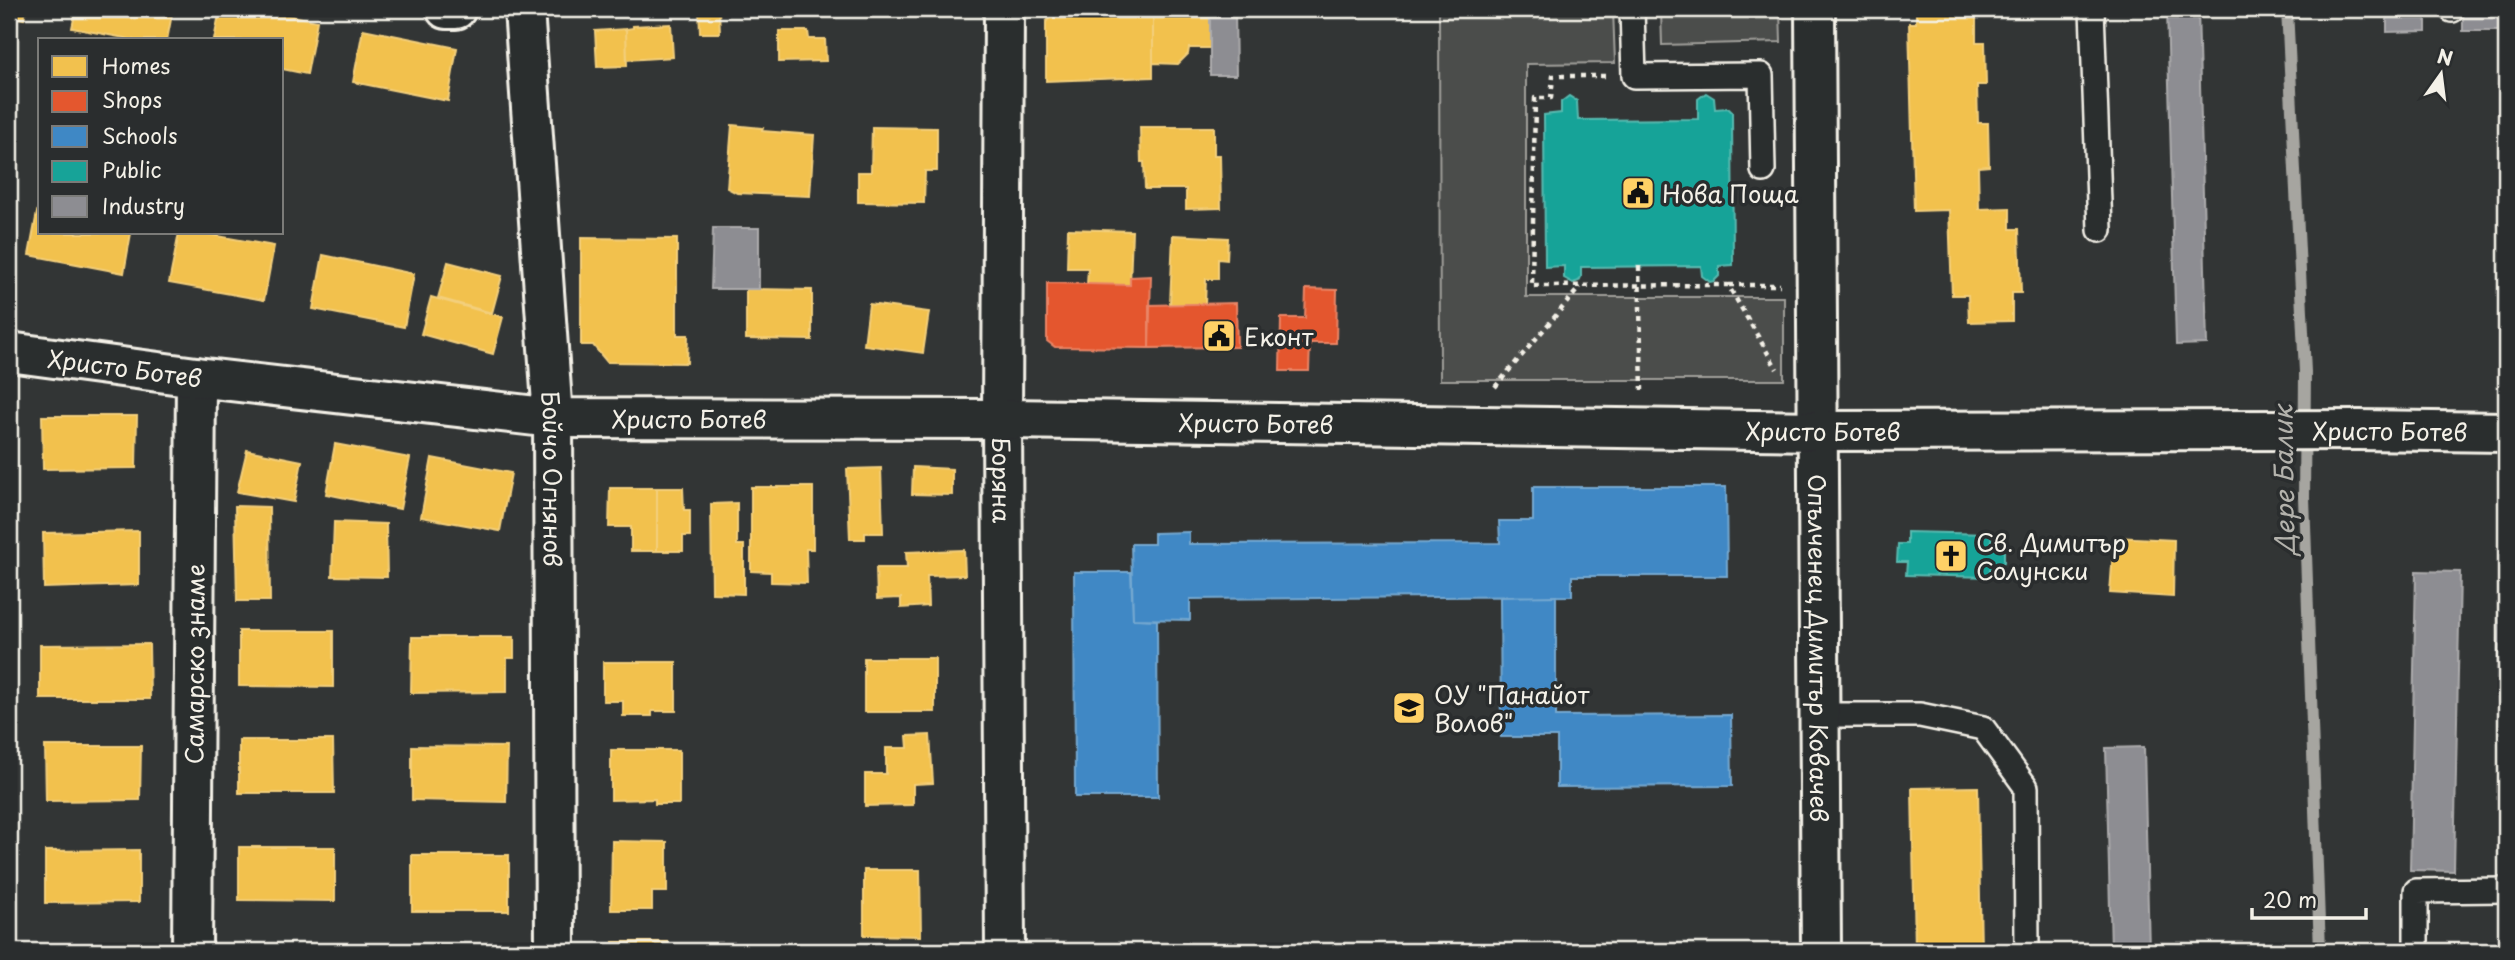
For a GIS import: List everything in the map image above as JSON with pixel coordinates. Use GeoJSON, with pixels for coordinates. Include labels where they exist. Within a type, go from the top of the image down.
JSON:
{"type":"FeatureCollection","features":[{"type":"Feature","properties":{"kind":"street"},"geometry":{"type":"LineString","coordinates":[[446,9],[456,9]]}},
{"type":"Feature","properties":{"kind":"street","name":"Бойчо Огнянов"},"geometry":{"type":"LineString","coordinates":[[524,9],[554,418],[555,951]]}},
{"type":"Feature","properties":{"kind":"street","name":"Боряна"},"geometry":{"type":"LineString","coordinates":[[1004,9],[1002,419],[1005,951]]}},
{"type":"Feature","properties":{"kind":"street","name":"Опълченец Димитър Ковачев"},"geometry":{"type":"LineString","coordinates":[[1815,9],[1821,951]]}},
{"type":"Feature","properties":{"kind":"street","name":"Христо Ботев"},"geometry":{"type":"LineString","coordinates":[[9,352],[197,377],[554,418],[1002,419],[1816,431],[2506,432]]}},
{"type":"Feature","properties":{"kind":"street","name":"Самарско знаме"},"geometry":{"type":"LineString","coordinates":[[192,951],[197,377]]}},
{"type":"Feature","properties":{"kind":"lane"},"geometry":{"type":"LineString","coordinates":[[1632,9],[1634,76],[1761,75],[1763,170]]}},
{"type":"Feature","properties":{"kind":"lane"},"geometry":{"type":"LineString","coordinates":[[2092,9],[2099,230]]}},
{"type":"Feature","properties":{"kind":"lane"},"geometry":{"type":"LineString","coordinates":[[1818,715],[1920,715],[1983,728],[2026,787],[2027,951]]}},
{"type":"Feature","properties":{"kind":"lane"},"geometry":{"type":"LineString","coordinates":[[2416,951],[2417,891],[2506,890]]}},
{"type":"Feature","properties":{"kind":"path"},"geometry":{"type":"LineString","coordinates":[[1634,76],[1553,76],[1552,98],[1535,98],[1532,286],[1815,284]]}},
{"type":"Feature","properties":{"kind":"path"},"geometry":{"type":"LineString","coordinates":[[1639,266],[1641,380]]}},
{"type":"Feature","properties":{"kind":"path"},"geometry":{"type":"LineString","coordinates":[[1728,285],[1784,380]]}},
{"type":"Feature","properties":{"kind":"path"},"geometry":{"type":"LineString","coordinates":[[1460,427],[1580,286]]}},
{"type":"Feature","properties":{"kind":"shaded area"},"geometry":{"type":"Polygon","coordinates":[[[1439,9],[1613,9],[1615,63],[1526,64],[1526,297],[1784,297],[1784,380],[1440,380],[1439,9]]]}},
{"type":"Feature","properties":{"kind":"shaded area"},"geometry":{"type":"Polygon","coordinates":[[[1661,9],[1780,9],[1781,42],[1662,45],[1661,9]]]}},
{"type":"Feature","properties":{"kind":"building: Homes"},"geometry":{"type":"Polygon","coordinates":[[[9,9],[26,9],[24,19],[9,16],[9,9]]]}},
{"type":"Feature","properties":{"kind":"building: Homes"},"geometry":{"type":"Polygon","coordinates":[[[76,9],[173,9],[167,38],[124,38],[72,28],[76,9]]]}},
{"type":"Feature","properties":{"kind":"building: Homes"},"geometry":{"type":"Polygon","coordinates":[[[220,9],[258,9],[317,21],[307,74],[284,69],[284,38],[214,38],[220,9]]]}},
{"type":"Feature","properties":{"kind":"building: Homes"},"geometry":{"type":"Polygon","coordinates":[[[699,9],[719,9],[720,33],[700,33],[699,9]]]}},
{"type":"Feature","properties":{"kind":"building: Homes"},"geometry":{"type":"Polygon","coordinates":[[[1153,9],[1153,77],[1046,81],[1046,22],[1057,10],[1153,9]]]}},
{"type":"Feature","properties":{"kind":"building: Homes"},"geometry":{"type":"Polygon","coordinates":[[[1153,9],[1210,10],[1210,48],[1189,48],[1188,54],[1178,64],[1153,63],[1153,9]]]}},
{"type":"Feature","properties":{"kind":"building: Homes"},"geometry":{"type":"Polygon","coordinates":[[[1916,9],[1976,9],[1976,42],[1985,42],[1986,85],[1977,85],[1978,123],[1988,123],[1989,166],[1978,167],[1979,209],[2010,208],[2010,229],[2019,229],[2021,293],[2012,293],[2012,321],[1969,322],[1968,295],[1952,295],[1949,210],[1914,211],[1909,23],[1916,23],[1916,9]]]}},
{"type":"Feature","properties":{"kind":"building: Homes"},"geometry":{"type":"Polygon","coordinates":[[[671,24],[673,57],[627,60],[626,29],[633,26],[671,24]]]}},
{"type":"Feature","properties":{"kind":"building: Homes"},"geometry":{"type":"Polygon","coordinates":[[[363,29],[457,48],[448,101],[353,82],[363,29]]]}},
{"type":"Feature","properties":{"kind":"building: Homes"},"geometry":{"type":"Polygon","coordinates":[[[626,29],[627,66],[597,67],[595,31],[626,29]]]}},
{"type":"Feature","properties":{"kind":"building: Homes"},"geometry":{"type":"Polygon","coordinates":[[[779,31],[808,31],[809,39],[825,39],[826,61],[779,62],[779,31]]]}},
{"type":"Feature","properties":{"kind":"building: Homes"},"geometry":{"type":"Polygon","coordinates":[[[732,125],[763,128],[762,131],[814,135],[810,196],[737,193],[727,188],[732,125]]]}},
{"type":"Feature","properties":{"kind":"building: Homes"},"geometry":{"type":"Polygon","coordinates":[[[872,127],[937,128],[937,171],[925,171],[924,203],[858,202],[858,172],[871,172],[872,127]]]}},
{"type":"Feature","properties":{"kind":"building: Homes"},"geometry":{"type":"Polygon","coordinates":[[[1140,127],[1214,127],[1214,155],[1220,155],[1221,208],[1186,209],[1186,189],[1145,189],[1140,127]]]}},
{"type":"Feature","properties":{"kind":"building: Homes"},"geometry":{"type":"Polygon","coordinates":[[[38,207],[38,234],[131,234],[124,273],[29,255],[38,207]]]}},
{"type":"Feature","properties":{"kind":"building: Homes"},"geometry":{"type":"Polygon","coordinates":[[[1068,229],[1132,231],[1130,285],[1087,285],[1088,268],[1067,268],[1068,229]]]}},
{"type":"Feature","properties":{"kind":"building: Homes"},"geometry":{"type":"Polygon","coordinates":[[[179,234],[207,234],[274,246],[264,300],[169,283],[179,234]]]}},
{"type":"Feature","properties":{"kind":"building: Homes"},"geometry":{"type":"Polygon","coordinates":[[[1173,235],[1228,238],[1227,260],[1218,259],[1218,279],[1206,279],[1205,304],[1170,304],[1173,235]]]}},
{"type":"Feature","properties":{"kind":"building: Homes"},"geometry":{"type":"Polygon","coordinates":[[[581,238],[677,239],[677,335],[688,335],[687,363],[607,362],[593,345],[581,345],[581,238]]]}},
{"type":"Feature","properties":{"kind":"building: Homes"},"geometry":{"type":"Polygon","coordinates":[[[323,255],[414,274],[404,327],[313,309],[323,255]]]}},
{"type":"Feature","properties":{"kind":"building: Homes"},"geometry":{"type":"Polygon","coordinates":[[[448,262],[502,276],[492,313],[438,298],[448,262]]]}},
{"type":"Feature","properties":{"kind":"building: Homes"},"geometry":{"type":"Polygon","coordinates":[[[746,289],[812,290],[812,340],[746,339],[746,289]]]}},
{"type":"Feature","properties":{"kind":"building: Homes"},"geometry":{"type":"Polygon","coordinates":[[[431,297],[503,317],[493,354],[421,334],[431,297]]]}},
{"type":"Feature","properties":{"kind":"building: Homes"},"geometry":{"type":"Polygon","coordinates":[[[869,304],[929,312],[923,353],[864,345],[869,304]]]}},
{"type":"Feature","properties":{"kind":"building: Homes"},"geometry":{"type":"Polygon","coordinates":[[[42,416],[137,416],[136,468],[43,469],[42,416]]]}},
{"type":"Feature","properties":{"kind":"building: Homes"},"geometry":{"type":"Polygon","coordinates":[[[335,444],[410,458],[400,509],[326,494],[335,444]]]}},
{"type":"Feature","properties":{"kind":"building: Homes"},"geometry":{"type":"Polygon","coordinates":[[[247,450],[302,461],[294,502],[237,492],[247,450]]]}},
{"type":"Feature","properties":{"kind":"building: Homes"},"geometry":{"type":"Polygon","coordinates":[[[432,458],[511,473],[500,531],[421,517],[432,458]]]}},
{"type":"Feature","properties":{"kind":"building: Homes"},"geometry":{"type":"Polygon","coordinates":[[[913,467],[952,469],[952,495],[912,494],[913,467]]]}},
{"type":"Feature","properties":{"kind":"building: Homes"},"geometry":{"type":"Polygon","coordinates":[[[881,468],[883,533],[865,533],[865,539],[850,539],[847,469],[881,468]]]}},
{"type":"Feature","properties":{"kind":"building: Homes"},"geometry":{"type":"Polygon","coordinates":[[[751,487],[813,487],[813,549],[806,549],[807,583],[771,582],[771,572],[751,571],[751,487]]]}},
{"type":"Feature","properties":{"kind":"building: Homes"},"geometry":{"type":"Polygon","coordinates":[[[610,488],[657,488],[657,551],[631,551],[631,527],[609,527],[610,488]]]}},
{"type":"Feature","properties":{"kind":"building: Homes"},"geometry":{"type":"Polygon","coordinates":[[[657,488],[683,488],[684,510],[690,510],[690,536],[683,536],[683,551],[657,551],[657,488]]]}},
{"type":"Feature","properties":{"kind":"building: Homes"},"geometry":{"type":"Polygon","coordinates":[[[737,503],[737,545],[744,545],[744,594],[712,593],[711,504],[737,503]]]}},
{"type":"Feature","properties":{"kind":"building: Homes"},"geometry":{"type":"Polygon","coordinates":[[[235,506],[269,507],[270,601],[237,601],[235,506]]]}},
{"type":"Feature","properties":{"kind":"building: Homes"},"geometry":{"type":"Polygon","coordinates":[[[334,522],[386,524],[387,577],[332,576],[334,522]]]}},
{"type":"Feature","properties":{"kind":"building: Homes"},"geometry":{"type":"Polygon","coordinates":[[[139,531],[139,585],[44,588],[43,533],[139,531]]]}},
{"type":"Feature","properties":{"kind":"building: Homes"},"geometry":{"type":"Polygon","coordinates":[[[2114,537],[2174,540],[2173,597],[2110,593],[2114,537]]]}},
{"type":"Feature","properties":{"kind":"building: Homes"},"geometry":{"type":"Polygon","coordinates":[[[964,550],[965,575],[927,576],[928,606],[901,608],[901,598],[877,599],[876,568],[907,568],[906,552],[964,550]]]}},
{"type":"Feature","properties":{"kind":"building: Homes"},"geometry":{"type":"Polygon","coordinates":[[[239,631],[333,631],[333,687],[239,686],[239,631]]]}},
{"type":"Feature","properties":{"kind":"building: Homes"},"geometry":{"type":"Polygon","coordinates":[[[412,637],[514,637],[514,658],[507,658],[507,692],[411,693],[412,637]]]}},
{"type":"Feature","properties":{"kind":"building: Homes"},"geometry":{"type":"Polygon","coordinates":[[[149,644],[150,699],[40,699],[40,645],[149,644]]]}},
{"type":"Feature","properties":{"kind":"building: Homes"},"geometry":{"type":"Polygon","coordinates":[[[864,658],[935,658],[935,712],[864,712],[864,658]]]}},
{"type":"Feature","properties":{"kind":"building: Homes"},"geometry":{"type":"Polygon","coordinates":[[[603,662],[676,662],[676,711],[652,711],[652,716],[623,716],[623,701],[603,701],[603,662]]]}},
{"type":"Feature","properties":{"kind":"building: Homes"},"geometry":{"type":"Polygon","coordinates":[[[930,735],[933,783],[913,784],[913,805],[865,806],[865,774],[886,774],[886,748],[908,748],[907,736],[930,735]]]}},
{"type":"Feature","properties":{"kind":"building: Homes"},"geometry":{"type":"Polygon","coordinates":[[[239,740],[333,740],[334,793],[239,793],[239,740]]]}},
{"type":"Feature","properties":{"kind":"building: Homes"},"geometry":{"type":"Polygon","coordinates":[[[45,746],[141,746],[140,800],[46,801],[45,746]]]}},
{"type":"Feature","properties":{"kind":"building: Homes"},"geometry":{"type":"Polygon","coordinates":[[[412,746],[507,747],[506,802],[412,800],[412,746]]]}},
{"type":"Feature","properties":{"kind":"building: Homes"},"geometry":{"type":"Polygon","coordinates":[[[611,750],[679,750],[679,804],[655,804],[655,799],[611,800],[611,750]]]}},
{"type":"Feature","properties":{"kind":"building: Homes"},"geometry":{"type":"Polygon","coordinates":[[[1978,787],[1981,951],[1915,951],[1912,788],[1978,787]]]}},
{"type":"Feature","properties":{"kind":"building: Homes"},"geometry":{"type":"Polygon","coordinates":[[[612,841],[667,842],[667,892],[652,892],[652,910],[611,910],[612,841]]]}},
{"type":"Feature","properties":{"kind":"building: Homes"},"geometry":{"type":"Polygon","coordinates":[[[239,847],[335,847],[335,901],[239,900],[239,847]]]}},
{"type":"Feature","properties":{"kind":"building: Homes"},"geometry":{"type":"Polygon","coordinates":[[[139,850],[139,902],[45,903],[45,851],[139,850]]]}},
{"type":"Feature","properties":{"kind":"building: Homes"},"geometry":{"type":"Polygon","coordinates":[[[412,855],[509,855],[509,911],[412,911],[412,855]]]}},
{"type":"Feature","properties":{"kind":"building: Homes"},"geometry":{"type":"Polygon","coordinates":[[[864,870],[920,870],[921,936],[864,935],[864,870]]]}},
{"type":"Feature","properties":{"kind":"building: Homes"},"geometry":{"type":"Polygon","coordinates":[[[613,942],[668,942],[669,951],[613,951],[613,942]]]}},
{"type":"Feature","properties":{"kind":"building: Shops"},"geometry":{"type":"Polygon","coordinates":[[[1151,276],[1149,348],[1055,347],[1047,341],[1047,283],[1130,285],[1130,277],[1151,276]]]}},
{"type":"Feature","properties":{"kind":"building: Shops"},"geometry":{"type":"Polygon","coordinates":[[[1306,289],[1337,290],[1336,343],[1310,343],[1309,371],[1280,371],[1281,318],[1305,318],[1306,289]]]}},
{"type":"Feature","properties":{"kind":"building: Shops"},"geometry":{"type":"Polygon","coordinates":[[[1236,303],[1237,347],[1149,348],[1149,305],[1236,303]]]}},
{"type":"Feature","properties":{"kind":"building: Schools"},"geometry":{"type":"Polygon","coordinates":[[[1533,487],[1726,487],[1727,576],[1572,576],[1572,596],[1190,599],[1190,620],[1133,619],[1131,544],[1154,544],[1154,533],[1189,532],[1189,544],[1500,543],[1499,521],[1533,521],[1533,487]]]}},
{"type":"Feature","properties":{"kind":"building: Schools"},"geometry":{"type":"Polygon","coordinates":[[[1074,572],[1131,572],[1133,619],[1157,620],[1158,797],[1075,797],[1074,572]]]}},
{"type":"Feature","properties":{"kind":"building: Schools"},"geometry":{"type":"Polygon","coordinates":[[[1556,596],[1556,716],[1731,715],[1732,786],[1557,787],[1557,737],[1501,737],[1500,597],[1556,596]]]}},
{"type":"Feature","properties":{"kind":"building: Public","name":"Нова Поща"},"geometry":{"type":"Polygon","coordinates":[[[1706,93],[1714,98],[1715,109],[1728,108],[1732,112],[1733,265],[1719,266],[1719,276],[1710,282],[1702,276],[1701,266],[1581,267],[1579,281],[1573,283],[1564,278],[1564,266],[1545,267],[1544,115],[1561,113],[1561,102],[1569,96],[1577,101],[1578,120],[1698,119],[1698,99],[1706,93]]]}},
{"type":"Feature","properties":{"kind":"building: Public","name":"Св. Димитър Солунски"},"geometry":{"type":"Polygon","coordinates":[[[1907,532],[1992,534],[1991,541],[2004,550],[2004,562],[1995,570],[1990,569],[1990,577],[1906,575],[1907,562],[1897,562],[1898,544],[1907,544],[1907,532]]]}},
{"type":"Feature","properties":{"kind":"building: Industry"},"geometry":{"type":"Polygon","coordinates":[[[1210,9],[1235,9],[1236,75],[1210,75],[1210,9]]]}},
{"type":"Feature","properties":{"kind":"building: Industry"},"geometry":{"type":"Polygon","coordinates":[[[2167,9],[2198,9],[2207,344],[2176,345],[2167,9]]]}},
{"type":"Feature","properties":{"kind":"building: Industry"},"geometry":{"type":"Polygon","coordinates":[[[2387,9],[2426,9],[2426,31],[2387,32],[2387,9]]]}},
{"type":"Feature","properties":{"kind":"building: Industry"},"geometry":{"type":"Polygon","coordinates":[[[2463,9],[2500,9],[2501,31],[2463,31],[2463,9]]]}},
{"type":"Feature","properties":{"kind":"building: Industry"},"geometry":{"type":"Polygon","coordinates":[[[713,228],[759,228],[759,289],[711,289],[713,228]]]}},
{"type":"Feature","properties":{"kind":"building: Industry"},"geometry":{"type":"Polygon","coordinates":[[[2503,542],[2506,542],[2506,681],[2497,681],[2503,542]]]}},
{"type":"Feature","properties":{"kind":"building: Industry"},"geometry":{"type":"Polygon","coordinates":[[[2416,571],[2460,572],[2454,871],[2410,870],[2416,571]]]}},
{"type":"Feature","properties":{"kind":"building: Industry"},"geometry":{"type":"Polygon","coordinates":[[[2144,747],[2149,951],[2111,951],[2106,748],[2144,747]]]}},
{"type":"Feature","properties":{"kind":"waterway","name":"Дере Балик"},"geometry":{"type":"LineString","coordinates":[[2287,9],[2305,372],[2304,497],[2320,951]]}},
{"type":"Feature","properties":{"kind":"place","name":"Нова Поща"},"geometry":{"type":"Point","coordinates":[1638,193]}},
{"type":"Feature","properties":{"kind":"place","name":"Еконт"},"geometry":{"type":"Point","coordinates":[1219,336]}},
{"type":"Feature","properties":{"kind":"place","name":"Св. Димитър Солунски"},"geometry":{"type":"Point","coordinates":[1951,556]}},
{"type":"Feature","properties":{"kind":"place","name":"ОУ \"Панайот Волов\""},"geometry":{"type":"Point","coordinates":[1409,708]}}]}
